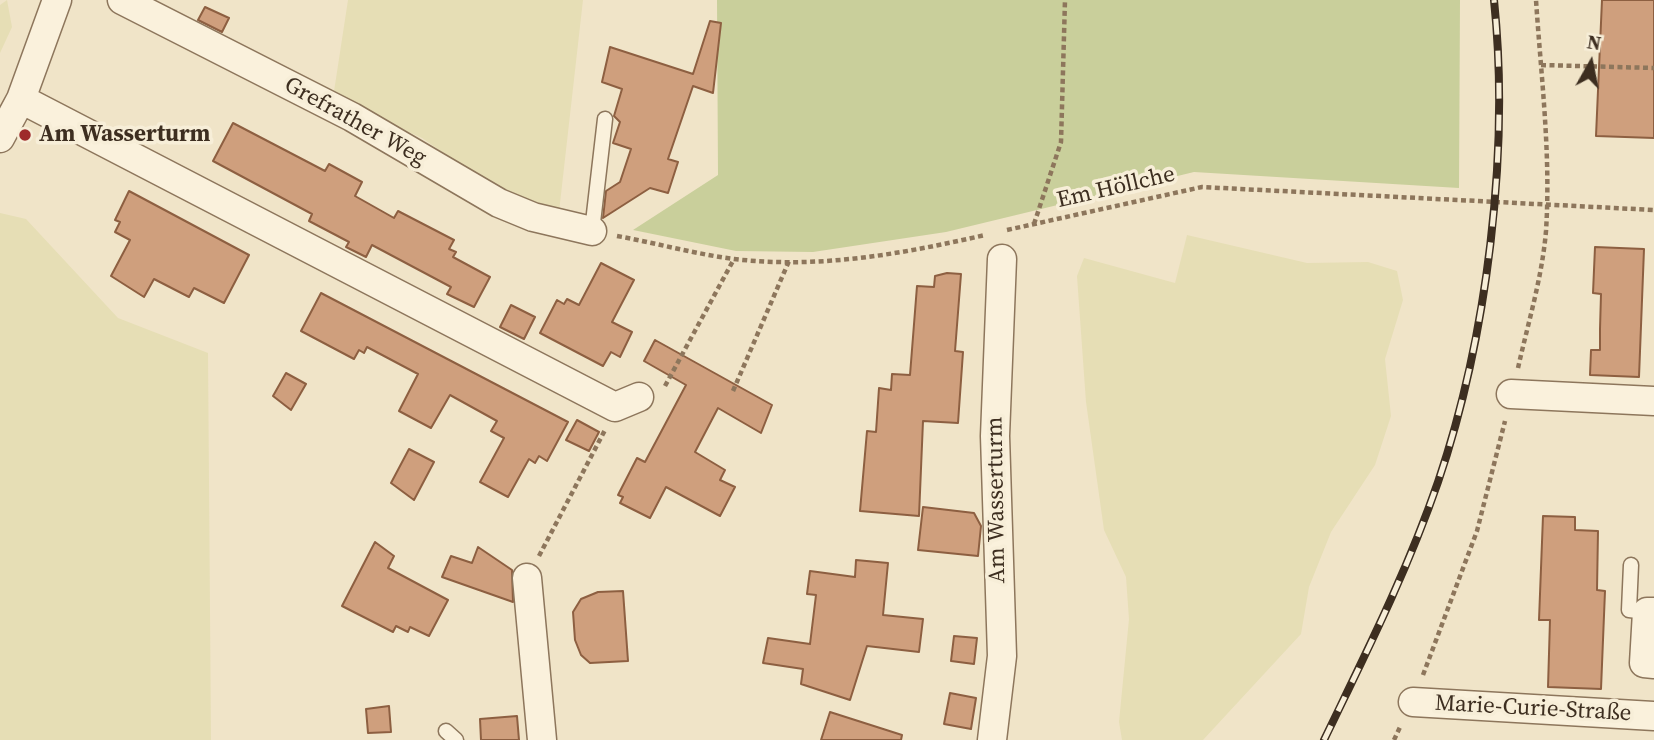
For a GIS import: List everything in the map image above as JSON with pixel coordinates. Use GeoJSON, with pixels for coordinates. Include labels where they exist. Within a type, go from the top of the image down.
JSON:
{"type":"FeatureCollection","features":[{"type":"Feature","properties":{"kind":"street"},"geometry":{"type":"LineString","coordinates":[[0,138],[21,99],[57,0]]}},
{"type":"Feature","properties":{"kind":"street","name":"Grefrather Weg"},"geometry":{"type":"LineString","coordinates":[[132,2],[352,117],[499,203],[533,217],[592,231]]}},
{"type":"Feature","properties":{"kind":"street"},"geometry":{"type":"LineString","coordinates":[[21,99],[627,402]]}},
{"type":"Feature","properties":{"kind":"street","name":"Am Wasserturm"},"geometry":{"type":"LineString","coordinates":[[992,740],[1002,656],[995,436],[998,241]]}},
{"type":"Feature","properties":{"kind":"street"},"geometry":{"type":"LineString","coordinates":[[1511,394],[1654,401]]}},
{"type":"Feature","properties":{"kind":"street"},"geometry":{"type":"LineString","coordinates":[[527,578],[542,740]]}},
{"type":"Feature","properties":{"kind":"street"},"geometry":{"type":"LineString","coordinates":[[1651,612],[1644,663],[1654,664]]}},
{"type":"Feature","properties":{"kind":"street","name":"Marie-Curie-Straße"},"geometry":{"type":"LineString","coordinates":[[1413,702],[1654,716]]}},
{"type":"Feature","properties":{"kind":"lane"},"geometry":{"type":"LineString","coordinates":[[592,231],[605,119]]}},
{"type":"Feature","properties":{"kind":"lane"},"geometry":{"type":"LineString","coordinates":[[1631,565],[1629,610],[1651,612]]}},
{"type":"Feature","properties":{"kind":"path"},"geometry":{"type":"LineString","coordinates":[[1034,225],[1061,142],[1065,0]]}},
{"type":"Feature","properties":{"kind":"path"},"geometry":{"type":"LineString","coordinates":[[1413,702],[1477,531],[1541,271],[1547,206],[1536,0]]}},
{"type":"Feature","properties":{"kind":"path"},"geometry":{"type":"LineString","coordinates":[[1541,65],[1654,68]]}},
{"type":"Feature","properties":{"kind":"path","name":"Em Höllche"},"geometry":{"type":"LineString","coordinates":[[592,231],[734,258],[844,261],[998,241],[1034,225],[1202,187],[1654,210]]}},
{"type":"Feature","properties":{"kind":"path"},"geometry":{"type":"LineString","coordinates":[[527,578],[627,402],[668,385],[734,258]]}},
{"type":"Feature","properties":{"kind":"path"},"geometry":{"type":"LineString","coordinates":[[733,391],[789,261]]}},
{"type":"Feature","properties":{"kind":"shaded area"},"geometry":{"type":"Polygon","coordinates":[[[7,0],[12,27],[0,53],[0,5],[7,0]]]}},
{"type":"Feature","properties":{"kind":"shaded area"},"geometry":{"type":"Polygon","coordinates":[[[348,0],[583,0],[559,212],[501,193],[422,138],[333,98],[348,0]]]}},
{"type":"Feature","properties":{"kind":"shaded area"},"geometry":{"type":"Polygon","coordinates":[[[0,213],[26,219],[118,318],[208,353],[211,740],[0,740],[0,213]]]}},
{"type":"Feature","properties":{"kind":"shaded area"},"geometry":{"type":"Polygon","coordinates":[[[1187,235],[1307,263],[1368,262],[1397,271],[1403,300],[1385,359],[1391,416],[1375,465],[1331,532],[1309,587],[1301,634],[1203,740],[1122,740],[1119,722],[1129,619],[1126,577],[1104,530],[1086,402],[1077,276],[1084,258],[1175,283],[1187,235]]]}},
{"type":"Feature","properties":{"kind":"green space"},"geometry":{"type":"Polygon","coordinates":[[[717,0],[1460,0],[1459,188],[1194,172],[946,232],[813,252],[736,251],[633,230],[718,175],[717,0]]]}},
{"type":"Feature","properties":{"kind":"building"},"geometry":{"type":"Polygon","coordinates":[[[1602,0],[1654,0],[1654,138],[1596,136],[1602,0]]]}},
{"type":"Feature","properties":{"kind":"building"},"geometry":{"type":"Polygon","coordinates":[[[205,7],[229,18],[222,32],[198,20],[205,7]]]}},
{"type":"Feature","properties":{"kind":"building"},"geometry":{"type":"Polygon","coordinates":[[[710,21],[721,23],[713,93],[693,86],[668,159],[678,162],[668,193],[650,188],[603,218],[606,191],[620,182],[631,149],[613,143],[620,122],[614,116],[622,89],[602,82],[610,47],[693,74],[710,21]]]}},
{"type":"Feature","properties":{"kind":"building"},"geometry":{"type":"Polygon","coordinates":[[[233,123],[325,171],[329,164],[362,182],[355,196],[394,218],[398,211],[454,240],[449,249],[456,252],[453,257],[490,277],[474,307],[447,294],[451,287],[372,245],[366,257],[346,247],[349,242],[309,221],[312,214],[213,161],[233,123]]]}},
{"type":"Feature","properties":{"kind":"building"},"geometry":{"type":"Polygon","coordinates":[[[129,191],[249,255],[224,303],[194,288],[189,297],[154,279],[144,297],[111,276],[130,240],[115,232],[120,222],[115,220],[129,191]]]}},
{"type":"Feature","properties":{"kind":"building"},"geometry":{"type":"Polygon","coordinates":[[[1595,247],[1644,249],[1639,377],[1590,375],[1591,350],[1600,350],[1601,294],[1593,293],[1595,247]]]}},
{"type":"Feature","properties":{"kind":"building"},"geometry":{"type":"Polygon","coordinates":[[[601,263],[634,280],[612,322],[632,332],[620,357],[611,352],[603,366],[540,333],[557,300],[564,304],[567,299],[579,305],[601,263]]]}},
{"type":"Feature","properties":{"kind":"building"},"geometry":{"type":"Polygon","coordinates":[[[961,274],[955,351],[963,352],[958,423],[923,421],[919,516],[860,511],[867,431],[876,432],[879,388],[891,390],[892,374],[910,375],[917,286],[934,287],[935,276],[961,274]]]}},
{"type":"Feature","properties":{"kind":"building"},"geometry":{"type":"Polygon","coordinates":[[[321,293],[568,422],[547,461],[539,456],[535,463],[529,459],[508,497],[480,482],[504,438],[491,431],[497,421],[450,395],[431,428],[399,411],[418,374],[367,347],[364,353],[359,350],[354,359],[301,331],[321,293]]]}},
{"type":"Feature","properties":{"kind":"building"},"geometry":{"type":"Polygon","coordinates":[[[511,305],[535,317],[524,339],[500,327],[511,305]]]}},
{"type":"Feature","properties":{"kind":"building"},"geometry":{"type":"Polygon","coordinates":[[[655,340],[772,405],[761,433],[718,408],[695,452],[725,470],[720,480],[735,487],[720,516],[666,487],[650,518],[620,503],[623,497],[618,495],[637,458],[645,462],[686,385],[644,361],[655,340]]]}},
{"type":"Feature","properties":{"kind":"building"},"geometry":{"type":"Polygon","coordinates":[[[286,373],[306,384],[291,410],[273,396],[286,373]]]}},
{"type":"Feature","properties":{"kind":"building"},"geometry":{"type":"Polygon","coordinates":[[[577,420],[599,432],[589,451],[566,440],[577,420]]]}},
{"type":"Feature","properties":{"kind":"building"},"geometry":{"type":"Polygon","coordinates":[[[409,449],[434,462],[414,500],[391,483],[409,449]]]}},
{"type":"Feature","properties":{"kind":"building"},"geometry":{"type":"Polygon","coordinates":[[[923,507],[974,513],[981,526],[978,556],[918,550],[923,507]]]}},
{"type":"Feature","properties":{"kind":"building"},"geometry":{"type":"Polygon","coordinates":[[[1543,516],[1575,517],[1575,530],[1598,531],[1597,590],[1605,591],[1601,689],[1548,687],[1550,620],[1539,620],[1543,516]]]}},
{"type":"Feature","properties":{"kind":"building"},"geometry":{"type":"Polygon","coordinates":[[[375,542],[394,556],[388,568],[448,600],[429,636],[410,627],[408,632],[396,626],[393,632],[342,606],[375,542]]]}},
{"type":"Feature","properties":{"kind":"building"},"geometry":{"type":"Polygon","coordinates":[[[478,547],[512,570],[513,602],[442,577],[451,556],[472,563],[478,547]]]}},
{"type":"Feature","properties":{"kind":"building"},"geometry":{"type":"Polygon","coordinates":[[[856,560],[888,563],[883,615],[923,619],[919,652],[867,646],[850,700],[801,684],[803,669],[763,663],[768,638],[810,644],[816,595],[807,594],[810,571],[855,577],[856,560]]]}},
{"type":"Feature","properties":{"kind":"building"},"geometry":{"type":"Polygon","coordinates":[[[623,591],[628,661],[590,663],[581,655],[575,640],[573,612],[581,599],[598,592],[623,591]]]}},
{"type":"Feature","properties":{"kind":"building"},"geometry":{"type":"Polygon","coordinates":[[[954,636],[977,638],[974,664],[951,661],[954,636]]]}},
{"type":"Feature","properties":{"kind":"building"},"geometry":{"type":"Polygon","coordinates":[[[950,693],[976,698],[971,729],[944,724],[950,693]]]}},
{"type":"Feature","properties":{"kind":"building"},"geometry":{"type":"Polygon","coordinates":[[[389,706],[391,732],[368,733],[366,709],[389,706]]]}},
{"type":"Feature","properties":{"kind":"building"},"geometry":{"type":"Polygon","coordinates":[[[830,712],[902,735],[901,740],[821,740],[830,712]]]}},
{"type":"Feature","properties":{"kind":"building"},"geometry":{"type":"Polygon","coordinates":[[[517,716],[519,740],[481,740],[480,719],[517,716]]]}},
{"type":"Feature","properties":{"kind":"railway"},"geometry":{"type":"LineString","coordinates":[[1324,740],[1385,613],[1426,515],[1455,426],[1470,367],[1490,244],[1496,181],[1499,119],[1494,0]]}},
{"type":"Feature","properties":{"kind":"place","name":"Am Wasserturm"},"geometry":{"type":"Point","coordinates":[25,135]}}]}
